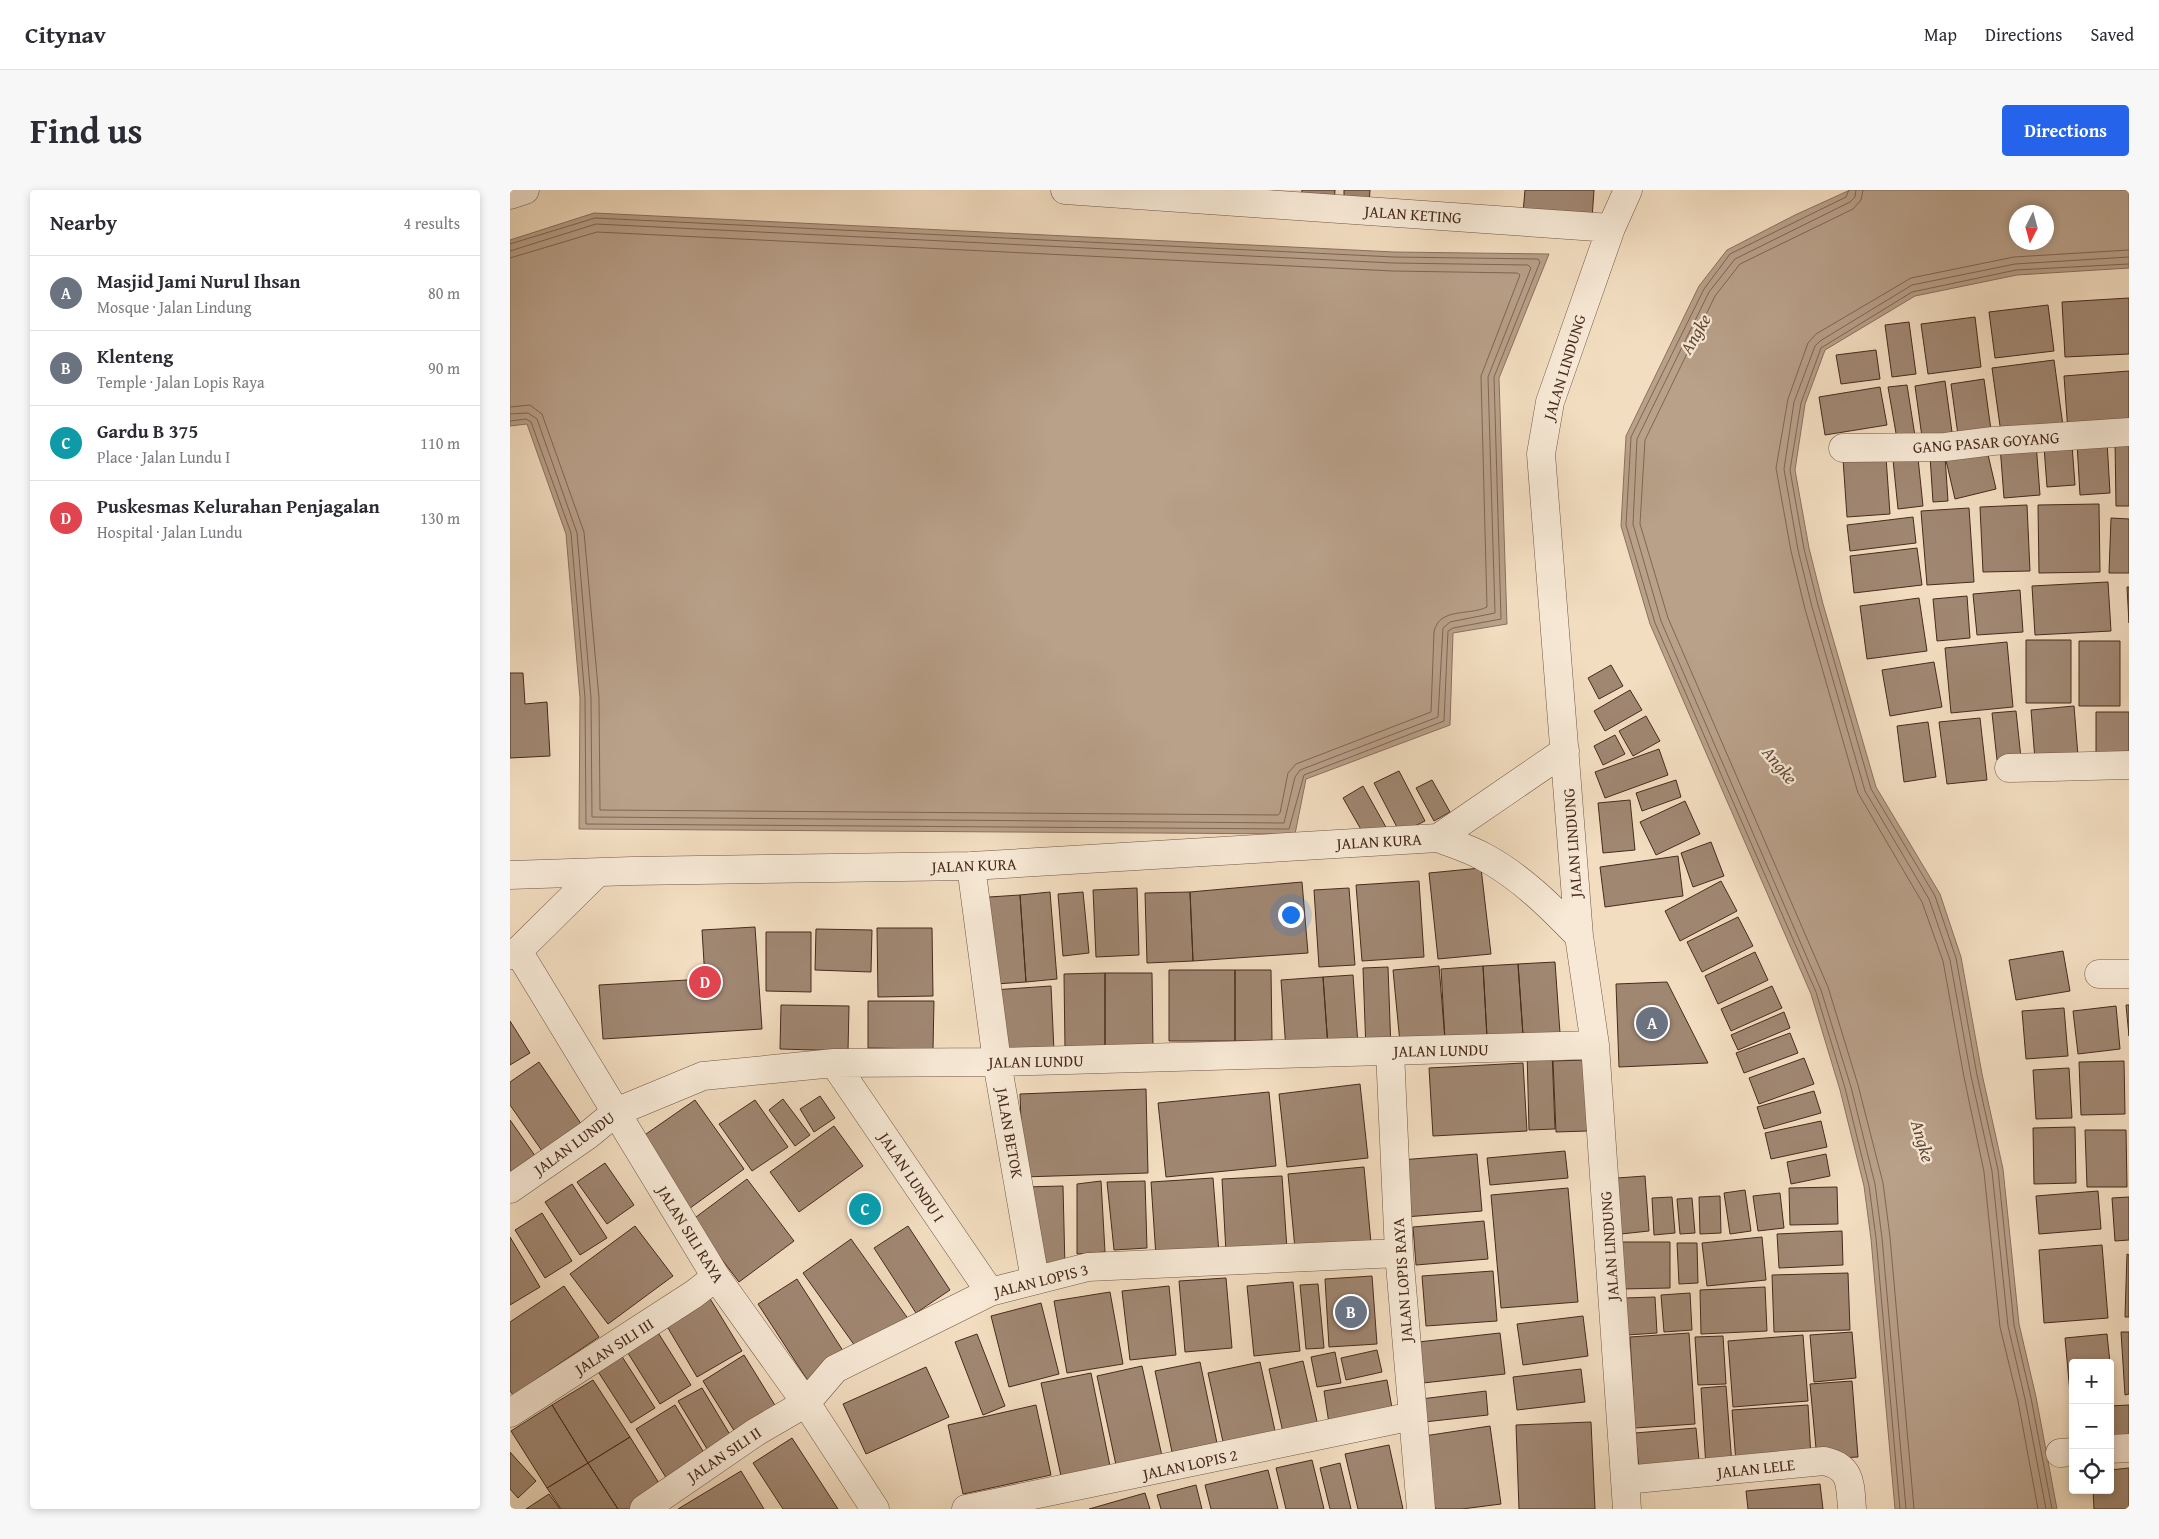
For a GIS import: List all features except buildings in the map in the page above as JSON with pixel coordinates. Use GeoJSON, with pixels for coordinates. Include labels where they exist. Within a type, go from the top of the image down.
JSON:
{"type":"FeatureCollection","features":[{"type":"Feature","properties":{"kind":"street"},"geometry":{"type":"LineString","coordinates":[[510,195],[525,190]]}},
{"type":"Feature","properties":{"kind":"street","name":"JALAN KETING"},"geometry":{"type":"LineString","coordinates":[[1065,190],[1611,228]]}},
{"type":"Feature","properties":{"kind":"street","name":"JALAN LINDUNG"},"geometry":{"type":"LineString","coordinates":[[1628,190],[1611,228],[1550,402],[1541,454],[1579,936],[1596,1045],[1628,1509]]}},
{"type":"Feature","properties":{"kind":"street","name":"GANG PASAR GOYANG"},"geometry":{"type":"LineString","coordinates":[[1843,448],[1945,447],[1993,441],[2129,432]]}},
{"type":"Feature","properties":{"kind":"street","name":"JALAN KURA"},"geometry":{"type":"LineString","coordinates":[[1438,838],[1564,750]]}},
{"type":"Feature","properties":{"kind":"street"},"geometry":{"type":"LineString","coordinates":[[2010,768],[2129,765]]}},
{"type":"Feature","properties":{"kind":"street","name":"JALAN KURA"},"geometry":{"type":"LineString","coordinates":[[510,875],[971,866],[1438,838],[1484,856],[1556,912],[1579,936]]}},
{"type":"Feature","properties":{"kind":"street","name":"JALAN BETOK"},"geometry":{"type":"LineString","coordinates":[[971,866],[998,1062],[1035,1280]]}},
{"type":"Feature","properties":{"kind":"street"},"geometry":{"type":"LineString","coordinates":[[514,953],[597,872]]}},
{"type":"Feature","properties":{"kind":"street","name":"JALAN SILI RAYA"},"geometry":{"type":"LineString","coordinates":[[514,953],[616,1112],[716,1277],[806,1403],[875,1509]]}},
{"type":"Feature","properties":{"kind":"street"},"geometry":{"type":"LineString","coordinates":[[2099,974],[2129,974]]}},
{"type":"Feature","properties":{"kind":"street","name":"JALAN LUNDU"},"geometry":{"type":"LineString","coordinates":[[510,1189],[588,1135],[616,1112],[703,1076],[834,1063],[998,1062],[1596,1045]]}},
{"type":"Feature","properties":{"kind":"street","name":"JALAN LOPIS RAYA"},"geometry":{"type":"LineString","coordinates":[[1390,1051],[1399,1253],[1421,1509]]}},
{"type":"Feature","properties":{"kind":"street","name":"JALAN LUNDU I"},"geometry":{"type":"LineString","coordinates":[[834,1063],[990,1292]]}},
{"type":"Feature","properties":{"kind":"street","name":"JALAN LOPIS 3"},"geometry":{"type":"LineString","coordinates":[[806,1403],[835,1369],[990,1292],[1035,1280],[1088,1267],[1399,1253]]}},
{"type":"Feature","properties":{"kind":"street","name":"JALAN SILI III"},"geometry":{"type":"LineString","coordinates":[[510,1414],[716,1277]]}},
{"type":"Feature","properties":{"kind":"street","name":"JALAN SILI II"},"geometry":{"type":"LineString","coordinates":[[644,1509],[756,1432],[806,1403]]}},
{"type":"Feature","properties":{"kind":"street","name":"JALAN LOPIS 2"},"geometry":{"type":"LineString","coordinates":[[966,1509],[1413,1416]]}},
{"type":"Feature","properties":{"kind":"street"},"geometry":{"type":"LineString","coordinates":[[2114,1449],[2129,1448]]}},
{"type":"Feature","properties":{"kind":"street","name":"JALAN LELE"},"geometry":{"type":"LineString","coordinates":[[1625,1480],[1824,1461],[1838,1464],[1846,1473],[1852,1509]]}},
{"type":"Feature","properties":{"kind":"water","name":"Angke"},"geometry":{"type":"Polygon","coordinates":[[[1850,190],[2129,190],[2129,268],[2017,275],[1915,296],[1825,350],[1805,404],[1795,470],[1809,548],[1823,604],[1876,787],[1940,894],[1961,957],[1982,1074],[2003,1169],[2019,1324],[2036,1397],[2057,1509],[1895,1509],[1871,1239],[1864,1186],[1840,1090],[1811,994],[1650,624],[1621,526],[1626,436],[1699,286],[1727,250],[1795,215],[1850,190]]]}},
{"type":"Feature","properties":{"kind":"water"},"geometry":{"type":"Polygon","coordinates":[[[594,213],[1394,252],[1549,254],[1499,378],[1507,624],[1453,633],[1450,725],[1306,779],[1295,834],[579,829],[580,698],[566,534],[527,424],[510,426],[510,240],[594,213]]]}},
{"type":"Feature","properties":{"kind":"place","name":"Puskesmas Kelurahan Penjagalan"},"geometry":{"type":"Point","coordinates":[705,982]}},
{"type":"Feature","properties":{"kind":"place","name":"Masjid Jami Nurul Ihsan"},"geometry":{"type":"Point","coordinates":[1652,1023]}},
{"type":"Feature","properties":{"kind":"place","name":"Gardu B 375"},"geometry":{"type":"Point","coordinates":[865,1209]}},
{"type":"Feature","properties":{"kind":"place","name":"Klenteng"},"geometry":{"type":"Point","coordinates":[1351,1312]}}]}
